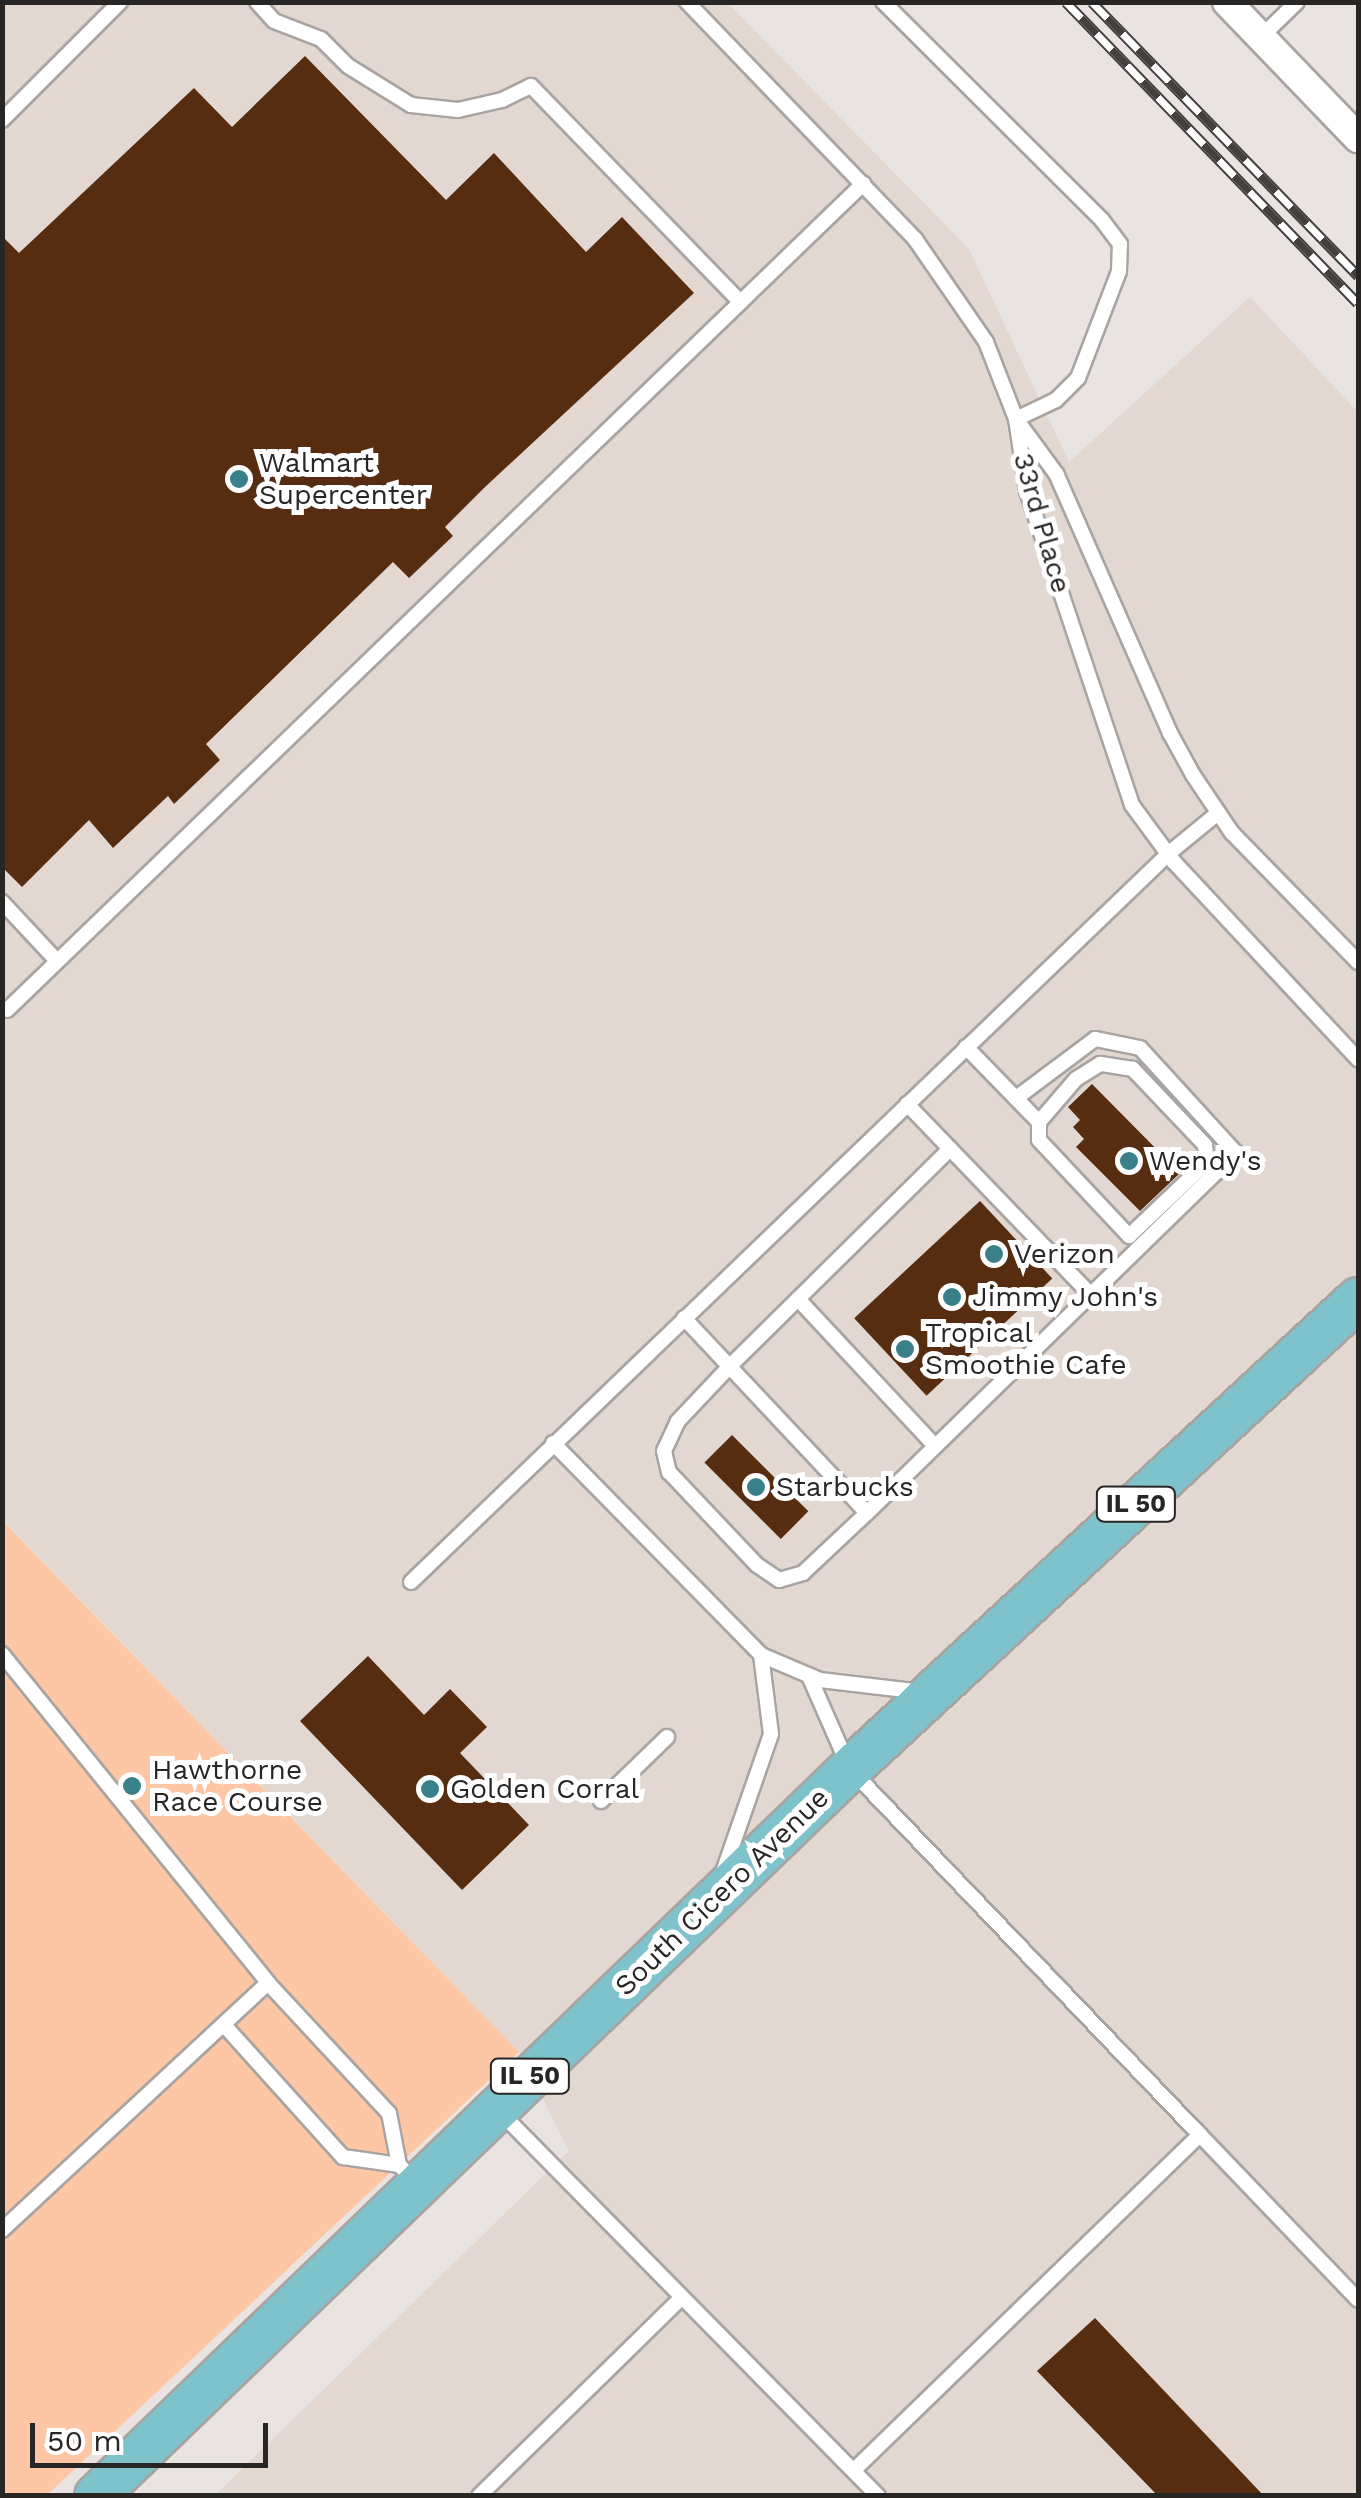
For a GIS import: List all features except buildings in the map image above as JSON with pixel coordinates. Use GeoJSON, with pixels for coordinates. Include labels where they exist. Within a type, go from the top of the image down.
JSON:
{"type":"FeatureCollection","features":[{"type":"Feature","properties":{"kind":"main road","name":"South Cicero Avenue"},"geometry":{"type":"LineString","coordinates":[[96,2496],[408,2174],[496,2108],[850,1769],[1358,1299]]}},
{"type":"Feature","properties":{"kind":"street"},"geometry":{"type":"LineString","coordinates":[[1227,2],[1358,138]]}},
{"type":"Feature","properties":{"kind":"lane"},"geometry":{"type":"LineString","coordinates":[[2,120],[120,2]]}},
{"type":"Feature","properties":{"kind":"lane"},"geometry":{"type":"LineString","coordinates":[[258,2],[274,21],[321,39],[348,66],[411,105],[458,110],[502,100],[530,86],[740,302]]}},
{"type":"Feature","properties":{"kind":"lane"},"geometry":{"type":"LineString","coordinates":[[687,2],[915,239],[986,342],[1016,419],[1056,400],[1078,378],[1120,271],[1120,244],[1102,220],[883,2]]}},
{"type":"Feature","properties":{"kind":"lane"},"geometry":{"type":"LineString","coordinates":[[1261,37],[1297,2]]}},
{"type":"Feature","properties":{"kind":"lane"},"geometry":{"type":"LineString","coordinates":[[7,1010],[863,184]]}},
{"type":"Feature","properties":{"kind":"lane","name":"33rd Place"},"geometry":{"type":"LineString","coordinates":[[1016,419],[1057,475],[1170,733],[1218,813],[1232,833],[1358,962]]}},
{"type":"Feature","properties":{"kind":"lane","name":"33rd Place"},"geometry":{"type":"LineString","coordinates":[[1016,419],[1027,490],[1132,805],[1168,854],[1358,1060]]}},
{"type":"Feature","properties":{"kind":"lane"},"geometry":{"type":"LineString","coordinates":[[411,1582],[1168,854],[1218,813]]}},
{"type":"Feature","properties":{"kind":"lane"},"geometry":{"type":"LineString","coordinates":[[2,902],[57,961]]}},
{"type":"Feature","properties":{"kind":"lane"},"geometry":{"type":"LineString","coordinates":[[950,1149],[730,1366],[678,1422],[664,1451],[669,1472],[756,1565],[779,1580],[803,1572],[867,1513],[1236,1152],[1140,1048],[1095,1039],[1016,1098]]}},
{"type":"Feature","properties":{"kind":"lane"},"geometry":{"type":"LineString","coordinates":[[966,1047],[1040,1122],[1039,1140],[1129,1236],[1207,1162],[1205,1145],[1134,1069],[1100,1064],[1076,1079],[1040,1122]]}},
{"type":"Feature","properties":{"kind":"lane"},"geometry":{"type":"LineString","coordinates":[[906,1104],[1090,1294]]}},
{"type":"Feature","properties":{"kind":"lane"},"geometry":{"type":"LineString","coordinates":[[798,1300],[935,1446]]}},
{"type":"Feature","properties":{"kind":"lane"},"geometry":{"type":"LineString","coordinates":[[684,1318],[867,1513]]}},
{"type":"Feature","properties":{"kind":"lane"},"geometry":{"type":"LineString","coordinates":[[553,1443],[761,1655],[809,1676],[933,1693]]}},
{"type":"Feature","properties":{"kind":"lane"},"geometry":{"type":"LineString","coordinates":[[2,1654],[268,1984],[389,2113],[408,2174]]}},
{"type":"Feature","properties":{"kind":"lane"},"geometry":{"type":"LineString","coordinates":[[712,1901],[771,1734],[761,1655]]}},
{"type":"Feature","properties":{"kind":"lane"},"geometry":{"type":"LineString","coordinates":[[809,1676],[850,1769],[1358,2300]]}},
{"type":"Feature","properties":{"kind":"lane"},"geometry":{"type":"LineString","coordinates":[[600,1801],[666,1737]]}},
{"type":"Feature","properties":{"kind":"lane"},"geometry":{"type":"LineString","coordinates":[[2,2230],[268,1984]]}},
{"type":"Feature","properties":{"kind":"lane"},"geometry":{"type":"LineString","coordinates":[[224,2025],[343,2157],[408,2174]]}},
{"type":"Feature","properties":{"kind":"lane"},"geometry":{"type":"LineString","coordinates":[[496,2108],[878,2496]]}},
{"type":"Feature","properties":{"kind":"lane"},"geometry":{"type":"LineString","coordinates":[[854,2470],[1200,2135]]}},
{"type":"Feature","properties":{"kind":"lane"},"geometry":{"type":"LineString","coordinates":[[480,2496],[682,2297]]}},
{"type":"Feature","properties":{"kind":"shaded area"},"geometry":{"type":"Polygon","coordinates":[[[3,3],[728,3],[969,249],[1069,462],[1250,297],[1358,412],[1358,2495],[215,2495],[569,2151],[519,2052],[3,1520],[3,3]]]}},
{"type":"Feature","properties":{"kind":"shaded area","name":"Hawthorne Race Course"},"geometry":{"type":"Polygon","coordinates":[[[2,1520],[519,2052],[46,2496],[2,2495],[2,1520]]]}},
{"type":"Feature","properties":{"kind":"railway"},"geometry":{"type":"LineString","coordinates":[[1066,2],[1358,303]]}},
{"type":"Feature","properties":{"kind":"railway"},"geometry":{"type":"LineString","coordinates":[[1092,2],[1358,276]]}},
{"type":"Feature","properties":{"kind":"place","name":"Walmart Supercenter"},"geometry":{"type":"Point","coordinates":[239,479]}},
{"type":"Feature","properties":{"kind":"place","name":"Wendy's"},"geometry":{"type":"Point","coordinates":[1129,1161]}},
{"type":"Feature","properties":{"kind":"place","name":"Verizon"},"geometry":{"type":"Point","coordinates":[994,1254]}},
{"type":"Feature","properties":{"kind":"place","name":"Jimmy John's"},"geometry":{"type":"Point","coordinates":[952,1297]}},
{"type":"Feature","properties":{"kind":"place","name":"Tropical Smoothie Cafe"},"geometry":{"type":"Point","coordinates":[905,1349]}},
{"type":"Feature","properties":{"kind":"place","name":"Starbucks"},"geometry":{"type":"Point","coordinates":[756,1487]}},
{"type":"Feature","properties":{"kind":"place","name":"Hawthorne Race Course"},"geometry":{"type":"Point","coordinates":[132,1786]}},
{"type":"Feature","properties":{"kind":"place","name":"Golden Corral"},"geometry":{"type":"Point","coordinates":[430,1789]}}]}
